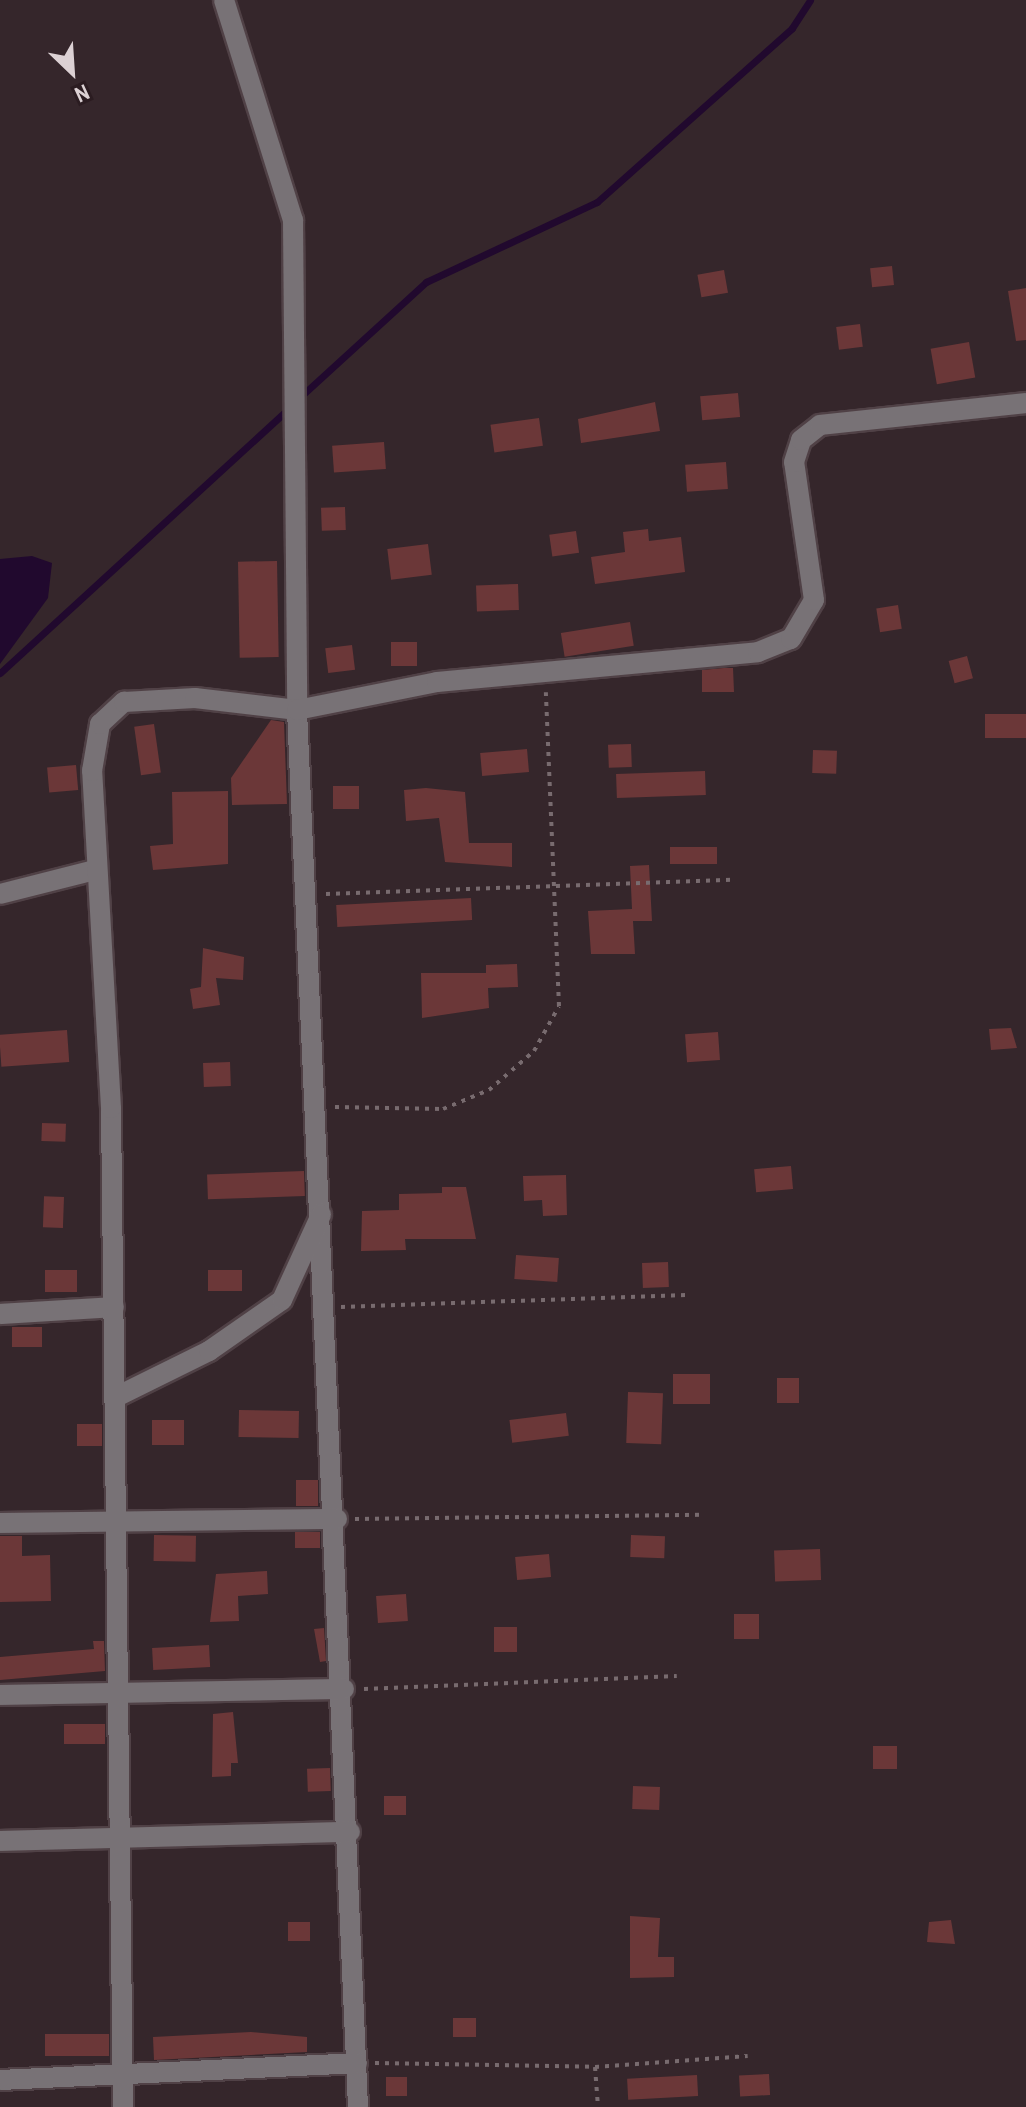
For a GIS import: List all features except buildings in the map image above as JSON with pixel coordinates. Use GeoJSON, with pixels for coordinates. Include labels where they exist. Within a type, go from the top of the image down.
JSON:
{"type":"FeatureCollection","features":[{"type":"Feature","properties":{"kind":"street"},"geometry":{"type":"LineString","coordinates":[[224,0],[293,220],[297,710],[337,1519],[358,2107]]}},
{"type":"Feature","properties":{"kind":"street"},"geometry":{"type":"LineString","coordinates":[[123,2107],[111,1108],[95,870],[94,736],[107,711],[124,702],[195,698],[297,710],[545,669],[758,652],[791,639],[814,600],[794,462],[801,440],[820,425],[1026,403]]}},
{"type":"Feature","properties":{"kind":"street"},"geometry":{"type":"LineString","coordinates":[[0,894],[95,870]]}},
{"type":"Feature","properties":{"kind":"street"},"geometry":{"type":"LineString","coordinates":[[114,1398],[209,1351],[282,1300],[322,1211]]}},
{"type":"Feature","properties":{"kind":"street"},"geometry":{"type":"LineString","coordinates":[[0,1314],[114,1307]]}},
{"type":"Feature","properties":{"kind":"street"},"geometry":{"type":"LineString","coordinates":[[0,1523],[337,1519]]}},
{"type":"Feature","properties":{"kind":"street"},"geometry":{"type":"LineString","coordinates":[[0,1695],[344,1689]]}},
{"type":"Feature","properties":{"kind":"street"},"geometry":{"type":"LineString","coordinates":[[0,1841],[350,1832]]}},
{"type":"Feature","properties":{"kind":"street"},"geometry":{"type":"LineString","coordinates":[[0,2080],[123,2077],[357,2063]]}},
{"type":"Feature","properties":{"kind":"path"},"geometry":{"type":"LineString","coordinates":[[317,1107],[443,1109],[489,1090],[534,1051],[559,1006],[545,669]]}},
{"type":"Feature","properties":{"kind":"path"},"geometry":{"type":"LineString","coordinates":[[306,894],[552,891],[732,880]]}},
{"type":"Feature","properties":{"kind":"path"},"geometry":{"type":"LineString","coordinates":[[327,1307],[686,1295]]}},
{"type":"Feature","properties":{"kind":"path"},"geometry":{"type":"LineString","coordinates":[[337,1519],[703,1515]]}},
{"type":"Feature","properties":{"kind":"path"},"geometry":{"type":"LineString","coordinates":[[344,1689],[677,1676]]}},
{"type":"Feature","properties":{"kind":"path"},"geometry":{"type":"LineString","coordinates":[[357,2063],[595,2067],[748,2056]]}},
{"type":"Feature","properties":{"kind":"path"},"geometry":{"type":"LineString","coordinates":[[595,2067],[598,2107]]}},
{"type":"Feature","properties":{"kind":"shaded area"},"geometry":{"type":"Polygon","coordinates":[[[32,556],[52,563],[48,598],[0,664],[0,559],[32,556]]]}},
{"type":"Feature","properties":{"kind":"waterway"},"geometry":{"type":"LineString","coordinates":[[299,398],[426,282],[597,202],[792,28],[810,0]]}},
{"type":"Feature","properties":{"kind":"waterway"},"geometry":{"type":"LineString","coordinates":[[0,673],[290,407]]}}]}
